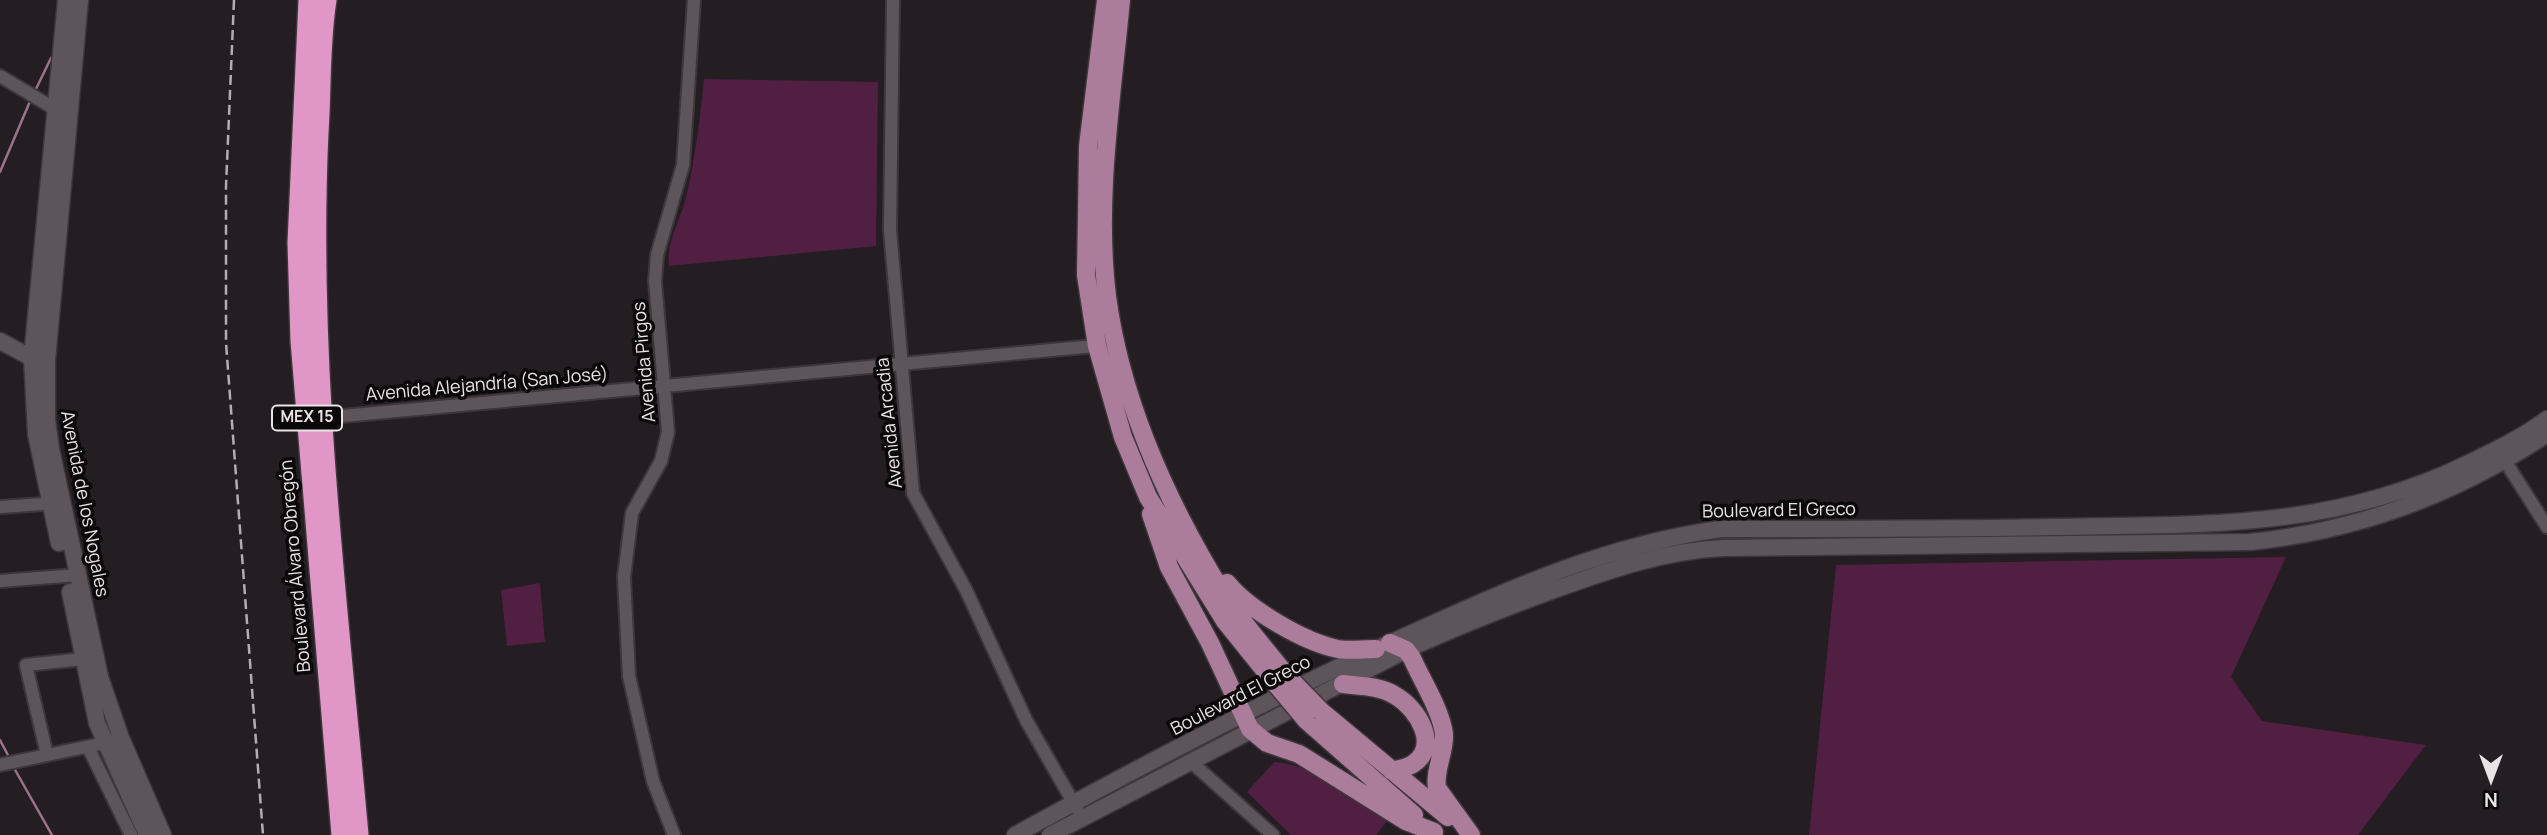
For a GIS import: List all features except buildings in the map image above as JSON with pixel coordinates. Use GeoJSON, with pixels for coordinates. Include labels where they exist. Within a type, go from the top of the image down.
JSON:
{"type":"FeatureCollection","features":[{"type":"Feature","properties":{"kind":"highway","name":"Boulevard Álvaro Obregón"},"geometry":{"type":"LineString","coordinates":[[309,0],[298,243],[301,341],[345,833]]}},
{"type":"Feature","properties":{"kind":"highway","name":"Boulevard Álvaro Obregón"},"geometry":{"type":"LineString","coordinates":[[326,0],[315,207],[321,418],[345,833]]}},
{"type":"Feature","properties":{"kind":"main road","name":"Avenida de los Nogales"},"geometry":{"type":"LineString","coordinates":[[66,0],[55,109],[36,434],[100,677],[121,738],[163,835]]}},
{"type":"Feature","properties":{"kind":"main road","name":"Avenida de los Nogales"},"geometry":{"type":"LineString","coordinates":[[39,359],[80,0]]}},
{"type":"Feature","properties":{"kind":"main road"},"geometry":{"type":"LineString","coordinates":[[1106,0],[1088,146],[1086,275],[1097,346],[1123,437],[1148,497],[1225,621],[1314,716],[1436,833]]}},
{"type":"Feature","properties":{"kind":"main road"},"geometry":{"type":"LineString","coordinates":[[1121,0],[1108,145],[1104,235],[1107,296],[1116,344],[1134,403],[1171,501],[1226,598],[1280,679]]}},
{"type":"Feature","properties":{"kind":"main road"},"geometry":{"type":"LineString","coordinates":[[0,341],[39,359]]}},
{"type":"Feature","properties":{"kind":"main road","name":"Boulevard El Greco"},"geometry":{"type":"LineString","coordinates":[[2502,455],[2547,419]]}},
{"type":"Feature","properties":{"kind":"main road","name":"Boulevard El Greco"},"geometry":{"type":"LineString","coordinates":[[1050,835],[1078,811],[1391,648],[1613,568],[1675,553],[1745,547],[2234,524],[2319,514],[2378,500],[2502,455],[2547,434]]}},
{"type":"Feature","properties":{"kind":"main road"},"geometry":{"type":"LineString","coordinates":[[1148,497],[1157,537],[1169,567],[1210,643],[1245,722],[1267,743],[1299,754],[1406,821],[1436,833]]}},
{"type":"Feature","properties":{"kind":"main road"},"geometry":{"type":"LineString","coordinates":[[1192,539],[1236,594],[1318,643],[1340,650],[1391,648],[1444,732],[1437,788],[1471,835]]}},
{"type":"Feature","properties":{"kind":"main road","name":"Avenida de los Nogales"},"geometry":{"type":"LineString","coordinates":[[72,576],[90,698],[105,744],[147,835]]}},
{"type":"Feature","properties":{"kind":"main road","name":"Boulevard El Greco"},"geometry":{"type":"LineString","coordinates":[[1015,835],[1078,811],[1189,761],[1245,722],[1343,684],[1391,648]]}},
{"type":"Feature","properties":{"kind":"main road"},"geometry":{"type":"LineString","coordinates":[[1343,684],[1377,688],[1398,697],[1422,722],[1425,734],[1423,753],[1412,765],[1392,771]]}},
{"type":"Feature","properties":{"kind":"main road"},"geometry":{"type":"LineString","coordinates":[[1314,716],[1392,771],[1471,835]]}},
{"type":"Feature","properties":{"kind":"street","name":"Avenida Pirgos"},"geometry":{"type":"LineString","coordinates":[[674,835],[653,781],[629,676],[624,577],[631,519],[666,447],[666,387],[656,281],[657,255],[683,165],[694,0]]}},
{"type":"Feature","properties":{"kind":"street","name":"Avenida Arcadia"},"geometry":{"type":"LineString","coordinates":[[893,0],[888,179],[913,493],[966,590],[1026,720],[1078,811]]}},
{"type":"Feature","properties":{"kind":"street"},"geometry":{"type":"LineString","coordinates":[[5,79],[55,109]]}},
{"type":"Feature","properties":{"kind":"street","name":"Avenida Alejandría (San José)"},"geometry":{"type":"LineString","coordinates":[[321,418],[1116,344]]}},
{"type":"Feature","properties":{"kind":"street"},"geometry":{"type":"LineString","coordinates":[[2502,455],[2547,527]]}},
{"type":"Feature","properties":{"kind":"street"},"geometry":{"type":"LineString","coordinates":[[0,507],[56,504]]}},
{"type":"Feature","properties":{"kind":"street"},"geometry":{"type":"LineString","coordinates":[[0,582],[72,576]]}},
{"type":"Feature","properties":{"kind":"street"},"geometry":{"type":"LineString","coordinates":[[47,755],[26,666],[83,659]]}},
{"type":"Feature","properties":{"kind":"street"},"geometry":{"type":"LineString","coordinates":[[0,765],[105,744],[121,738]]}},
{"type":"Feature","properties":{"kind":"street"},"geometry":{"type":"LineString","coordinates":[[88,747],[131,835]]}},
{"type":"Feature","properties":{"kind":"street"},"geometry":{"type":"LineString","coordinates":[[1189,761],[1273,835]]}},
{"type":"Feature","properties":{"kind":"shaded area"},"geometry":{"type":"Polygon","coordinates":[[[704,79],[878,82],[876,246],[669,266],[671,239],[686,198],[692,168],[704,79]]]}},
{"type":"Feature","properties":{"kind":"shaded area"},"geometry":{"type":"Polygon","coordinates":[[[2286,557],[2231,677],[2262,721],[2426,745],[2358,835],[1809,835],[1836,565],[2286,557]]]}},
{"type":"Feature","properties":{"kind":"shaded area"},"geometry":{"type":"Polygon","coordinates":[[[540,583],[545,642],[507,646],[501,590],[540,583]]]}},
{"type":"Feature","properties":{"kind":"shaded area"},"geometry":{"type":"Polygon","coordinates":[[[1274,762],[1289,764],[1335,782],[1388,820],[1376,835],[1291,835],[1247,792],[1274,762]]]}},
{"type":"Feature","properties":{"kind":"waterway"},"geometry":{"type":"LineString","coordinates":[[34,93],[51,58]]}},
{"type":"Feature","properties":{"kind":"waterway"},"geometry":{"type":"LineString","coordinates":[[0,172],[31,99]]}},
{"type":"Feature","properties":{"kind":"waterway"},"geometry":{"type":"LineString","coordinates":[[0,740],[10,759]]}},
{"type":"Feature","properties":{"kind":"waterway"},"geometry":{"type":"LineString","coordinates":[[14,768],[52,835]]}},
{"type":"Feature","properties":{"kind":"railway"},"geometry":{"type":"LineString","coordinates":[[234,0],[226,186],[226,343],[263,835]]}}]}
